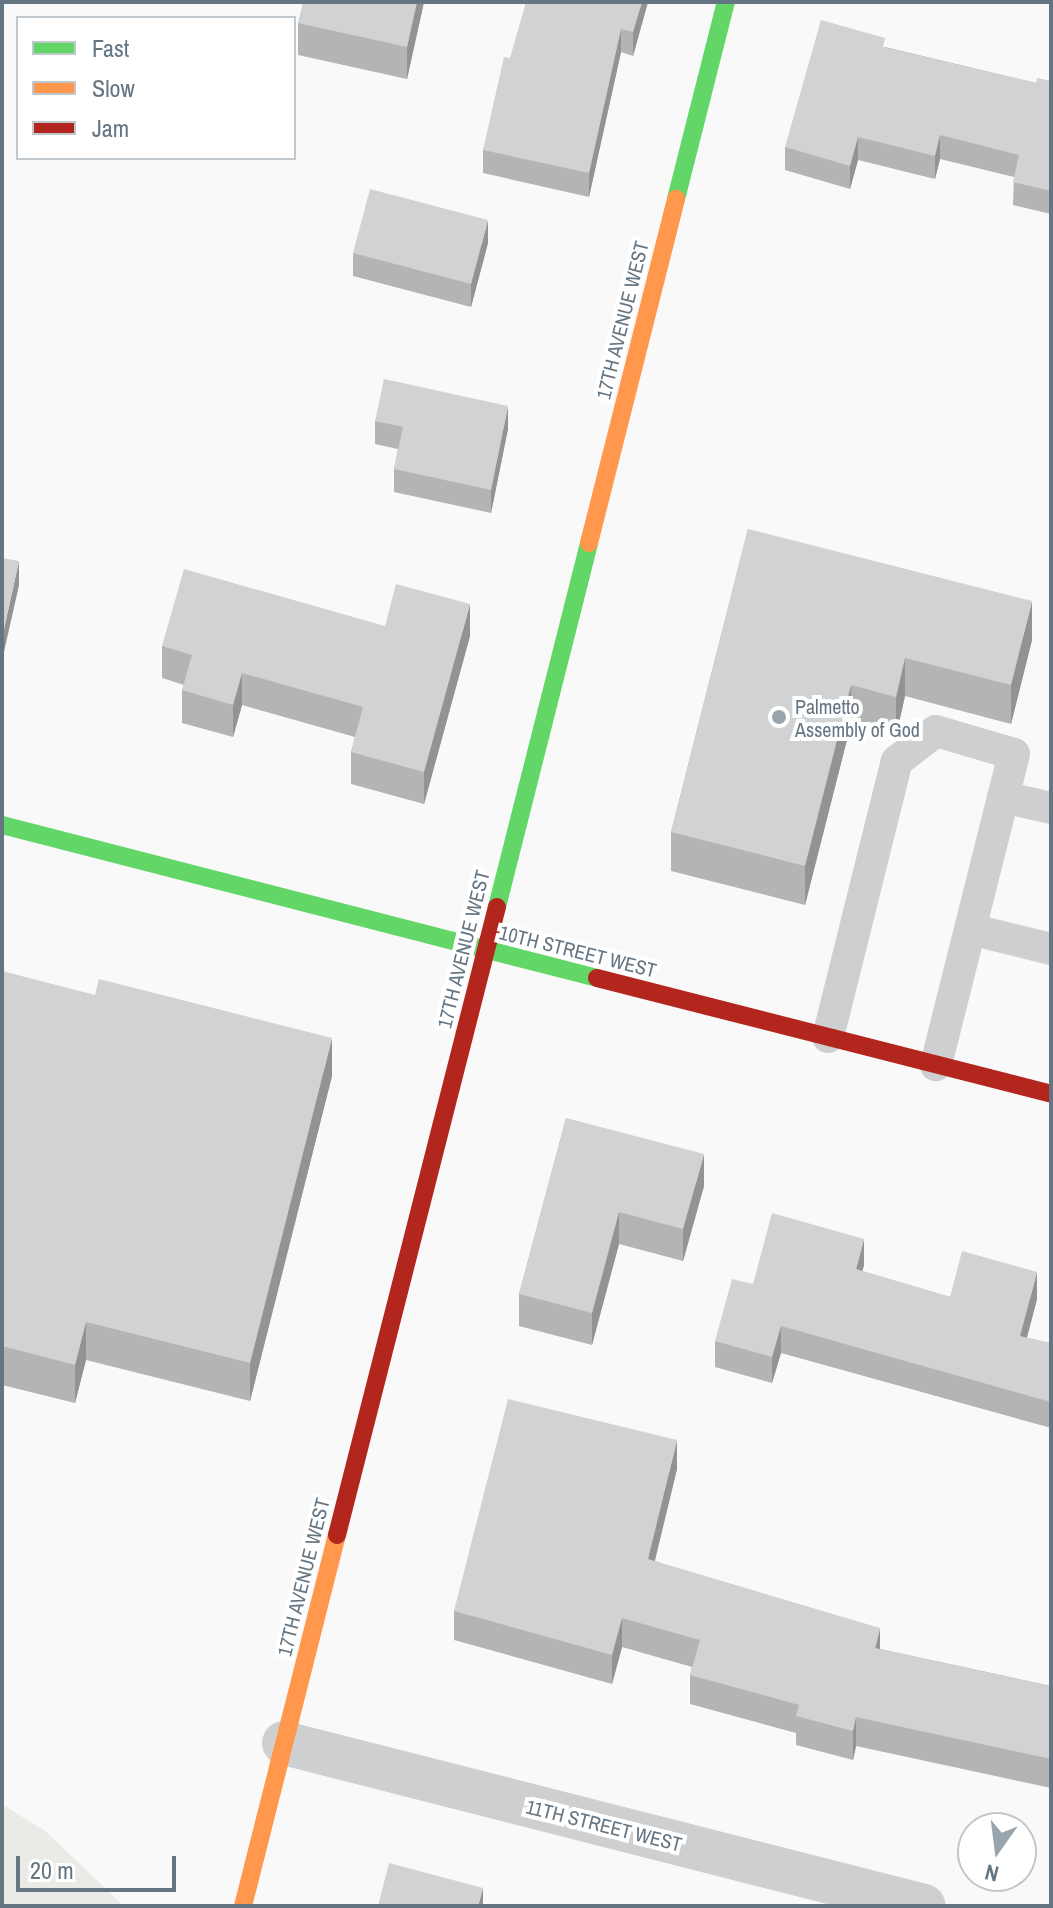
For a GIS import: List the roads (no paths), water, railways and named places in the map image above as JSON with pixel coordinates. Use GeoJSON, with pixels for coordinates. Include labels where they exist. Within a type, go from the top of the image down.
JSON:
{"type":"FeatureCollection","features":[{"type":"Feature","properties":{"kind":"street","name":"17TH AVENUE WEST"},"geometry":{"type":"LineString","coordinates":[[243,1906],[726,2]]}},
{"type":"Feature","properties":{"kind":"street","name":"10TH STREET WEST"},"geometry":{"type":"LineString","coordinates":[[2,825],[1051,1094]]}},
{"type":"Feature","properties":{"kind":"street","name":"11TH STREET WEST"},"geometry":{"type":"LineString","coordinates":[[284,1743],[924,1906]]}},
{"type":"Feature","properties":{"kind":"lane"},"geometry":{"type":"LineString","coordinates":[[828,1037],[897,761],[936,731],[1014,754],[936,1065]]}},
{"type":"Feature","properties":{"kind":"lane"},"geometry":{"type":"LineString","coordinates":[[1003,797],[1051,808]]}},
{"type":"Feature","properties":{"kind":"lane"},"geometry":{"type":"LineString","coordinates":[[970,929],[1051,949]]}},
{"type":"Feature","properties":{"kind":"place","name":"Palmetto Assembly of God"},"geometry":{"type":"Point","coordinates":[779,717]}}]}
